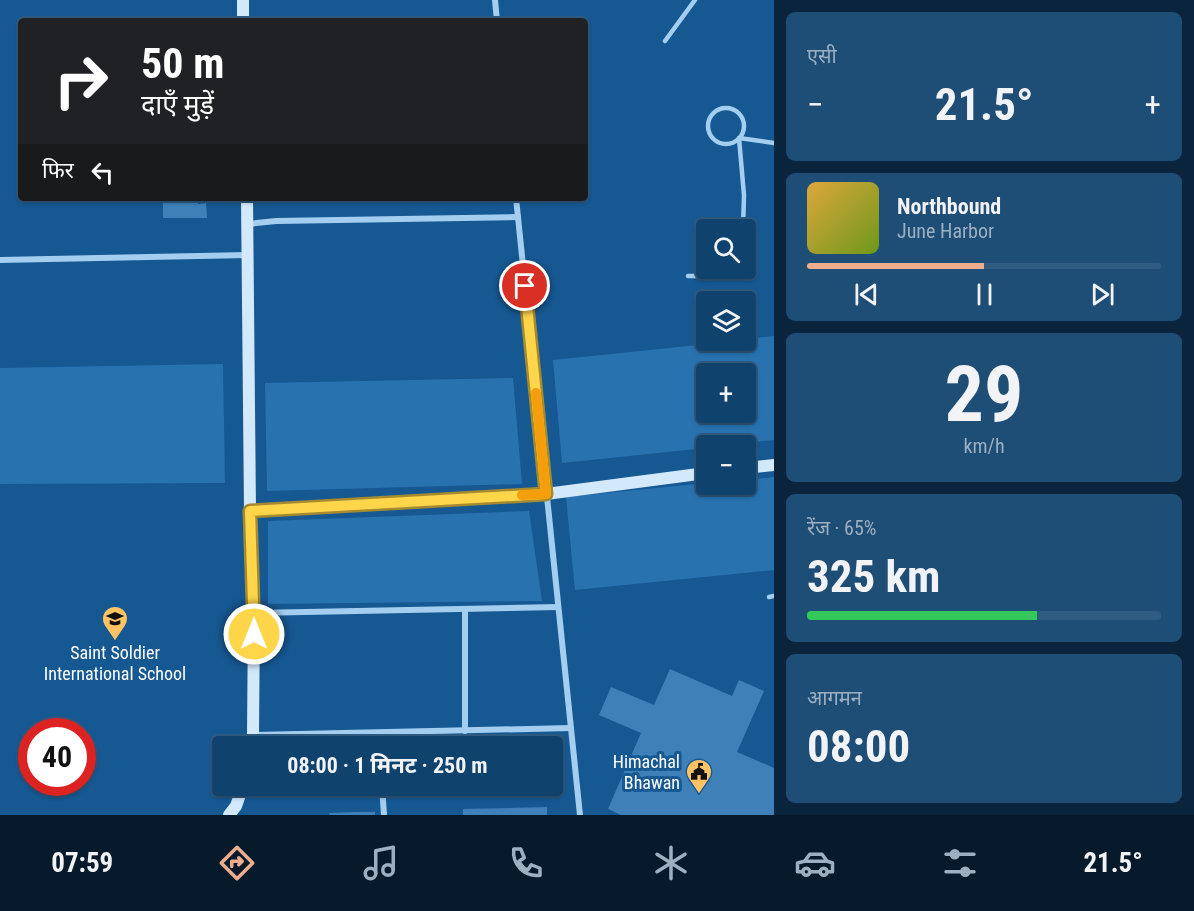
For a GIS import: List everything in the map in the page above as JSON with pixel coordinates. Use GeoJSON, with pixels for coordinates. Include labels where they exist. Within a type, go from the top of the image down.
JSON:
{"type":"FeatureCollection","features":[{"type":"Feature","properties":{"kind":"street"},"geometry":{"type":"LineString","coordinates":[[243,0],[243,18]]}},
{"type":"Feature","properties":{"kind":"street"},"geometry":{"type":"LineString","coordinates":[[495,0],[497,18]]}},
{"type":"Feature","properties":{"kind":"street"},"geometry":{"type":"LineString","coordinates":[[247,201],[250,511],[254,613],[252,736]]}},
{"type":"Feature","properties":{"kind":"street"},"geometry":{"type":"LineString","coordinates":[[516,201],[580,815]]}},
{"type":"Feature","properties":{"kind":"street"},"geometry":{"type":"LineString","coordinates":[[248,224],[276,221],[518,217]]}},
{"type":"Feature","properties":{"kind":"street"},"geometry":{"type":"LineString","coordinates":[[0,260],[248,255]]}},
{"type":"Feature","properties":{"kind":"street"},"geometry":{"type":"LineString","coordinates":[[756,467],[774,465]]}},
{"type":"Feature","properties":{"kind":"street"},"geometry":{"type":"LineString","coordinates":[[250,511],[546,494],[696,474]]}},
{"type":"Feature","properties":{"kind":"street"},"geometry":{"type":"LineString","coordinates":[[254,613],[558,607]]}},
{"type":"Feature","properties":{"kind":"street"},"geometry":{"type":"LineString","coordinates":[[465,609],[465,731]]}},
{"type":"Feature","properties":{"kind":"street"},"geometry":{"type":"LineString","coordinates":[[331,736],[571,729]]}},
{"type":"Feature","properties":{"kind":"street"},"geometry":{"type":"LineString","coordinates":[[229,815],[240,796]]}},
{"type":"Feature","properties":{"kind":"street"},"geometry":{"type":"LineString","coordinates":[[383,796],[384,815]]}},
{"type":"Feature","properties":{"kind":"lane"},"geometry":{"type":"LineString","coordinates":[[665,40],[695,0]]}},
{"type":"Feature","properties":{"kind":"lane"},"geometry":{"type":"LineString","coordinates":[[743,219],[744,195],[739,138],[744,127],[743,121],[741,116],[732,109],[726,108],[715,111],[711,116],[708,127],[712,138],[723,144],[729,144],[739,138],[774,143]]}},
{"type":"Feature","properties":{"kind":"lane"},"geometry":{"type":"LineString","coordinates":[[688,276],[696,276]]}},
{"type":"Feature","properties":{"kind":"shaded area"},"geometry":{"type":"Polygon","coordinates":[[[774,336],[774,440],[756,442],[756,435],[696,435],[696,449],[562,463],[553,360],[696,345],[696,351],[756,351],[756,338],[774,336]]]}},
{"type":"Feature","properties":{"kind":"shaded area"},"geometry":{"type":"Polygon","coordinates":[[[223,364],[225,483],[0,484],[0,368],[223,364]]]}},
{"type":"Feature","properties":{"kind":"shaded area"},"geometry":{"type":"Polygon","coordinates":[[[513,378],[522,484],[267,491],[265,383],[513,378]]]}},
{"type":"Feature","properties":{"kind":"shaded area"},"geometry":{"type":"Polygon","coordinates":[[[774,477],[774,570],[575,590],[566,497],[696,484],[696,495],[756,495],[756,479],[774,477]]]}},
{"type":"Feature","properties":{"kind":"shaded area"},"geometry":{"type":"Polygon","coordinates":[[[529,511],[542,601],[268,604],[268,521],[529,511]]]}},
{"type":"Feature","properties":{"kind":"building"},"geometry":{"type":"Polygon","coordinates":[[[198,201],[198,204],[206,203],[207,218],[163,218],[163,202],[198,201]]]}},
{"type":"Feature","properties":{"kind":"building"},"geometry":{"type":"Polygon","coordinates":[[[670,669],[732,696],[739,680],[764,691],[737,752],[774,768],[774,815],[621,815],[608,809],[641,733],[599,715],[611,687],[654,705],[670,669]]]}},
{"type":"Feature","properties":{"kind":"building"},"geometry":{"type":"Polygon","coordinates":[[[547,807],[547,815],[463,815],[463,809],[547,807]]]}},
{"type":"Feature","properties":{"kind":"building"},"geometry":{"type":"Polygon","coordinates":[[[375,812],[375,815],[330,815],[329,813],[375,812]]]}},
{"type":"Feature","properties":{"kind":"slow traffic"},"geometry":{"type":"LineString","coordinates":[[522,495],[546,494],[536,393]]}},
{"type":"Feature","properties":{"kind":"place","name":"Saint Soldier International School"},"geometry":{"type":"Point","coordinates":[115,642]}},
{"type":"Feature","properties":{"kind":"place","name":"Himachal Bhawan"},"geometry":{"type":"Point","coordinates":[699,795]}},
{"type":"Feature","properties":{"kind":"route"},"geometry":{"type":"LineString","coordinates":[[254,634],[250,511],[546,494],[525,286]]}}]}
